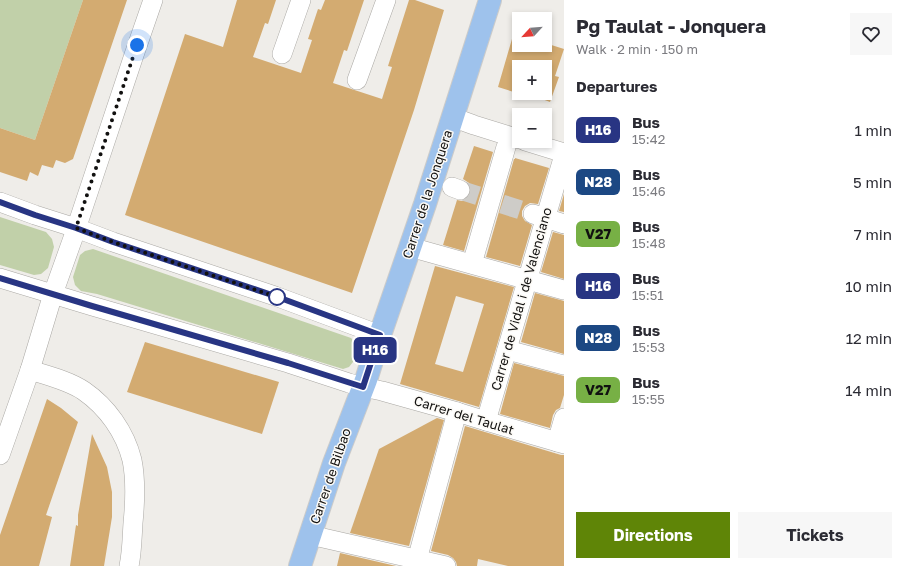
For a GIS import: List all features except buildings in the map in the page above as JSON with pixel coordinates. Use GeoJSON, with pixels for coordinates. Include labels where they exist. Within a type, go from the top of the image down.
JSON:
{"type":"FeatureCollection","features":[{"type":"Feature","properties":{"kind":"main road","name":"Carrer de la Jonquera"},"geometry":{"type":"LineString","coordinates":[[363,387],[490,0]]}},
{"type":"Feature","properties":{"kind":"main road","name":"Carrer de Bilbao"},"geometry":{"type":"LineString","coordinates":[[300,566],[334,463],[363,387]]}},
{"type":"Feature","properties":{"kind":"street"},"geometry":{"type":"LineString","coordinates":[[0,456],[30,370],[53,294],[153,0]]}},
{"type":"Feature","properties":{"kind":"street"},"geometry":{"type":"LineString","coordinates":[[282,54],[301,0]]}},
{"type":"Feature","properties":{"kind":"street"},"geometry":{"type":"LineString","coordinates":[[357,80],[386,0]]}},
{"type":"Feature","properties":{"kind":"street"},"geometry":{"type":"LineString","coordinates":[[452,117],[512,143]]}},
{"type":"Feature","properties":{"kind":"street"},"geometry":{"type":"LineString","coordinates":[[472,264],[492,200],[512,146]]}},
{"type":"Feature","properties":{"kind":"street"},"geometry":{"type":"LineString","coordinates":[[546,148],[564,154]]}},
{"type":"Feature","properties":{"kind":"street","name":"Carrer de Vidal i de Valenciano"},"geometry":{"type":"LineString","coordinates":[[486,421],[527,279],[539,216],[564,154]]}},
{"type":"Feature","properties":{"kind":"street"},"geometry":{"type":"LineString","coordinates":[[0,202],[113,242],[275,296],[380,335]]}},
{"type":"Feature","properties":{"kind":"street"},"geometry":{"type":"LineString","coordinates":[[539,216],[564,224]]}},
{"type":"Feature","properties":{"kind":"street"},"geometry":{"type":"LineString","coordinates":[[410,247],[564,290]]}},
{"type":"Feature","properties":{"kind":"street","name":"Carrer del Taulat"},"geometry":{"type":"LineString","coordinates":[[0,278],[288,363],[363,387],[457,412],[560,443]]}},
{"type":"Feature","properties":{"kind":"street"},"geometry":{"type":"LineString","coordinates":[[507,350],[564,366]]}},
{"type":"Feature","properties":{"kind":"street"},"geometry":{"type":"LineString","coordinates":[[30,370],[71,384],[83,390],[108,412],[123,436],[134,473],[134,509],[129,566]]}},
{"type":"Feature","properties":{"kind":"street"},"geometry":{"type":"LineString","coordinates":[[417,560],[457,412]]}},
{"type":"Feature","properties":{"kind":"street"},"geometry":{"type":"LineString","coordinates":[[560,443],[564,418]]}},
{"type":"Feature","properties":{"kind":"street"},"geometry":{"type":"LineString","coordinates":[[310,536],[378,559],[417,560],[446,566]]}},
{"type":"Feature","properties":{"kind":"green space"},"geometry":{"type":"Polygon","coordinates":[[[0,0],[83,0],[35,140],[0,128],[0,0]]]}},
{"type":"Feature","properties":{"kind":"green space"},"geometry":{"type":"Polygon","coordinates":[[[0,217],[46,232],[52,239],[54,247],[48,268],[41,274],[34,275],[0,265],[0,217]]]}},
{"type":"Feature","properties":{"kind":"green space"},"geometry":{"type":"Polygon","coordinates":[[[93,249],[351,338],[356,343],[357,348],[353,362],[349,367],[343,369],[97,294],[81,291],[75,285],[73,277],[80,255],[85,251],[93,249]]]}},
{"type":"Feature","properties":{"kind":"tunnel"},"geometry":{"type":"LineString","coordinates":[[460,190],[482,197]]}},
{"type":"Feature","properties":{"kind":"tunnel"},"geometry":{"type":"LineString","coordinates":[[502,204],[533,214]]}},
{"type":"Feature","properties":{"kind":"bus line","name":"H16"},"geometry":{"type":"LineString","coordinates":[[0,202],[113,242],[275,296],[380,335],[363,387],[288,363],[0,278]]}},
{"type":"Feature","properties":{"kind":"route"},"geometry":{"type":"LineString","coordinates":[[137,45],[76,228],[113,242],[277,297]]}}]}
